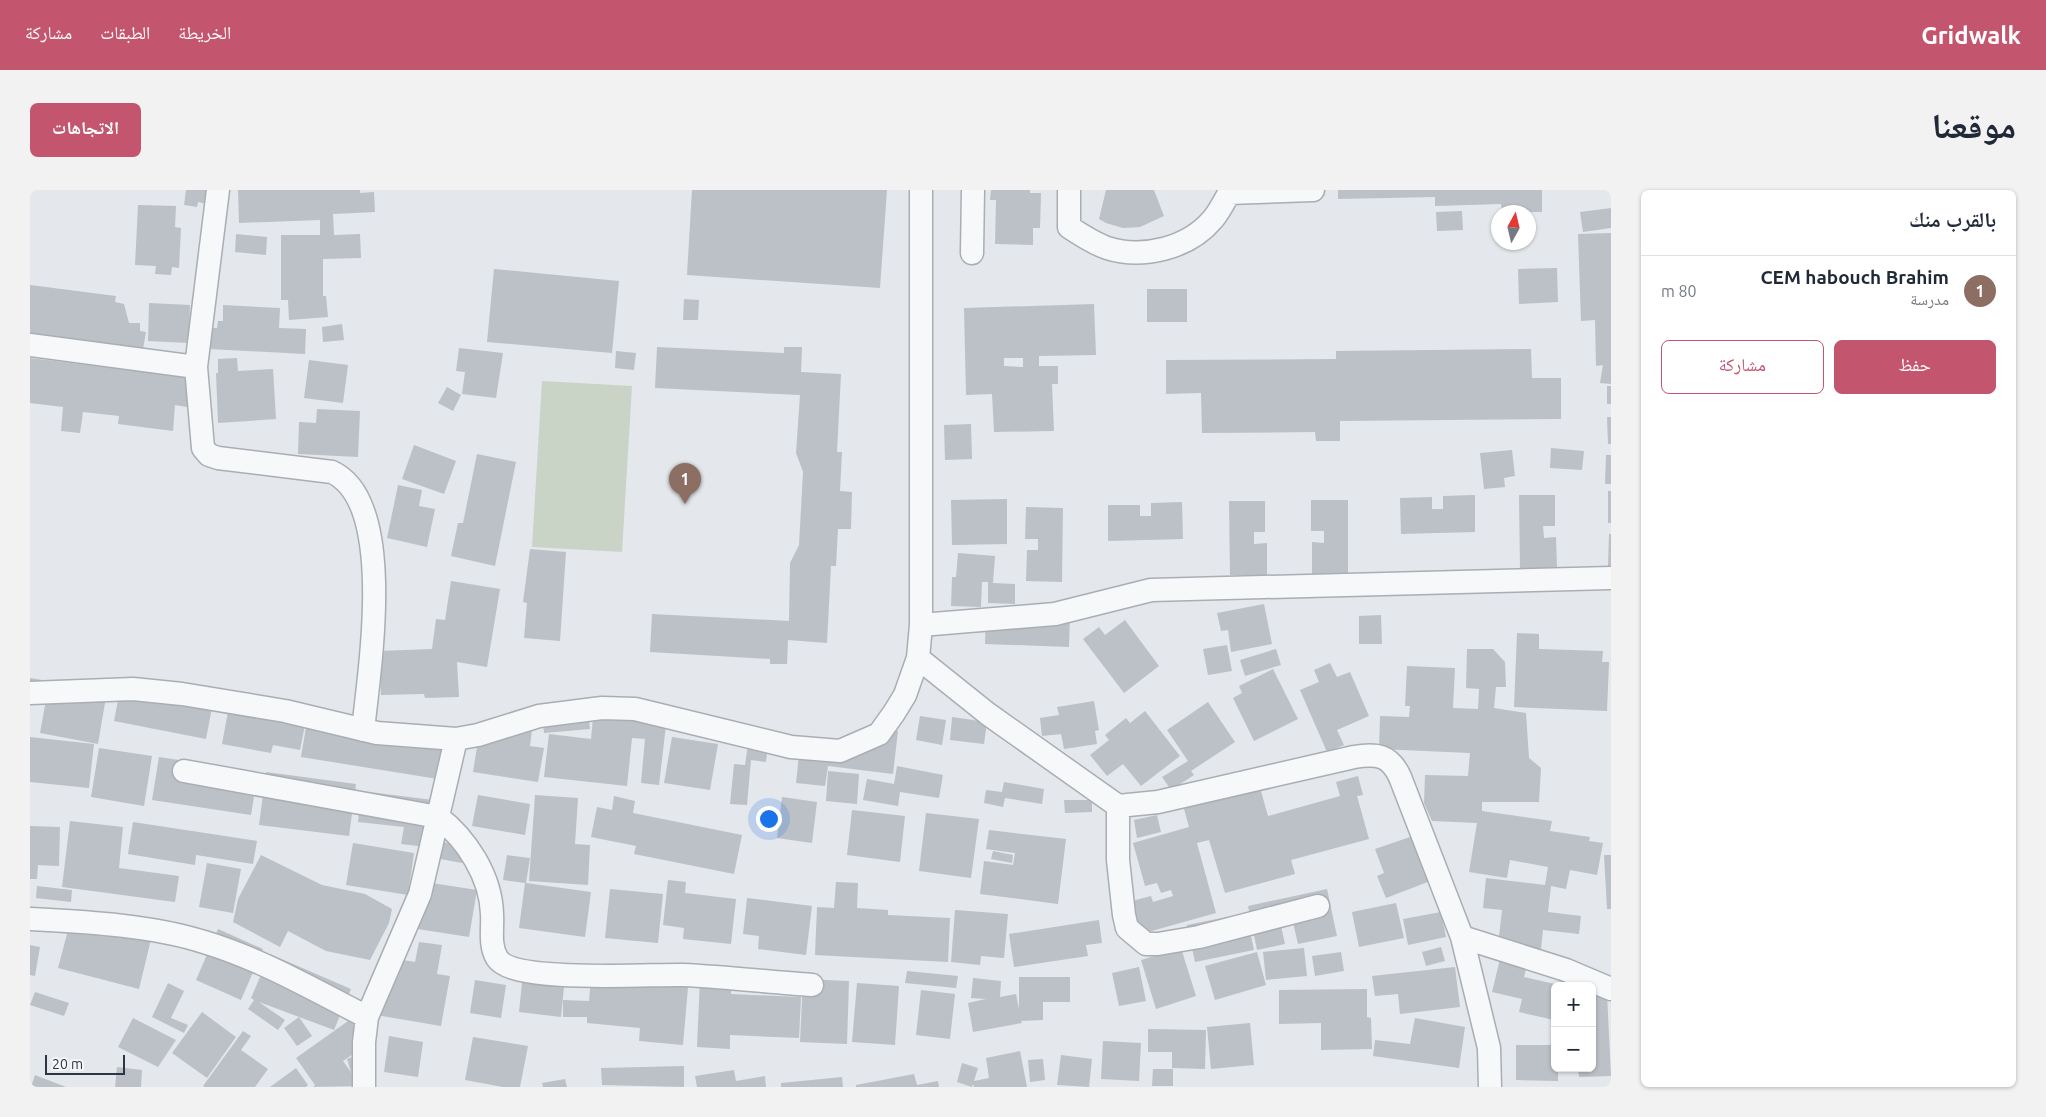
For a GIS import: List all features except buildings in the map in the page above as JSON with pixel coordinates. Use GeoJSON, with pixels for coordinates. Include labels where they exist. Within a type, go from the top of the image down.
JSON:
{"type":"FeatureCollection","features":[{"type":"Feature","properties":{"kind":"street"},"geometry":{"type":"LineString","coordinates":[[218,190],[196,367],[203,448],[209,455],[218,458],[332,472],[348,484],[361,506],[371,539],[374,578],[363,730]]}},
{"type":"Feature","properties":{"kind":"street"},"geometry":{"type":"LineString","coordinates":[[30,693],[133,689],[237,703],[363,730],[456,739],[478,736],[539,716],[602,708],[626,708],[661,714],[791,747],[840,751],[879,734],[905,695],[918,658],[920,625],[921,190]]}},
{"type":"Feature","properties":{"kind":"street"},"geometry":{"type":"LineString","coordinates":[[972,253],[973,190]]}},
{"type":"Feature","properties":{"kind":"street"},"geometry":{"type":"LineString","coordinates":[[1070,190],[1069,227],[1107,248],[1140,252],[1172,247],[1187,240],[1213,220],[1229,193],[1314,190]]}},
{"type":"Feature","properties":{"kind":"street"},"geometry":{"type":"LineString","coordinates":[[30,345],[196,367]]}},
{"type":"Feature","properties":{"kind":"street"},"geometry":{"type":"LineString","coordinates":[[920,625],[1056,614],[1151,590],[1611,578]]}},
{"type":"Feature","properties":{"kind":"street"},"geometry":{"type":"LineString","coordinates":[[918,658],[988,714],[1118,806],[1158,802],[1362,755],[1388,758],[1400,777],[1462,937],[1489,1048],[1490,1087]]}},
{"type":"Feature","properties":{"kind":"street"},"geometry":{"type":"LineString","coordinates":[[364,1087],[364,1042],[367,1017],[420,894],[456,739]]}},
{"type":"Feature","properties":{"kind":"street"},"geometry":{"type":"LineString","coordinates":[[184,771],[438,817],[446,823],[479,867],[490,894],[493,948],[498,959],[505,966],[534,972],[593,976],[682,975],[812,985]]}},
{"type":"Feature","properties":{"kind":"street"},"geometry":{"type":"LineString","coordinates":[[1118,806],[1118,860],[1124,915],[1128,928],[1134,936],[1146,944],[1158,944],[1199,937],[1318,906]]}},
{"type":"Feature","properties":{"kind":"street"},"geometry":{"type":"LineString","coordinates":[[30,919],[148,930],[204,941],[276,969],[367,1017]]}},
{"type":"Feature","properties":{"kind":"street"},"geometry":{"type":"LineString","coordinates":[[1462,937],[1566,970],[1611,989]]}},
{"type":"Feature","properties":{"kind":"green space"},"geometry":{"type":"Polygon","coordinates":[[[542,381],[632,386],[622,552],[532,547],[542,381]]]}},
{"type":"Feature","properties":{"kind":"place","name":"CEM habouch Brahim"},"geometry":{"type":"Point","coordinates":[685,504]}}]}
